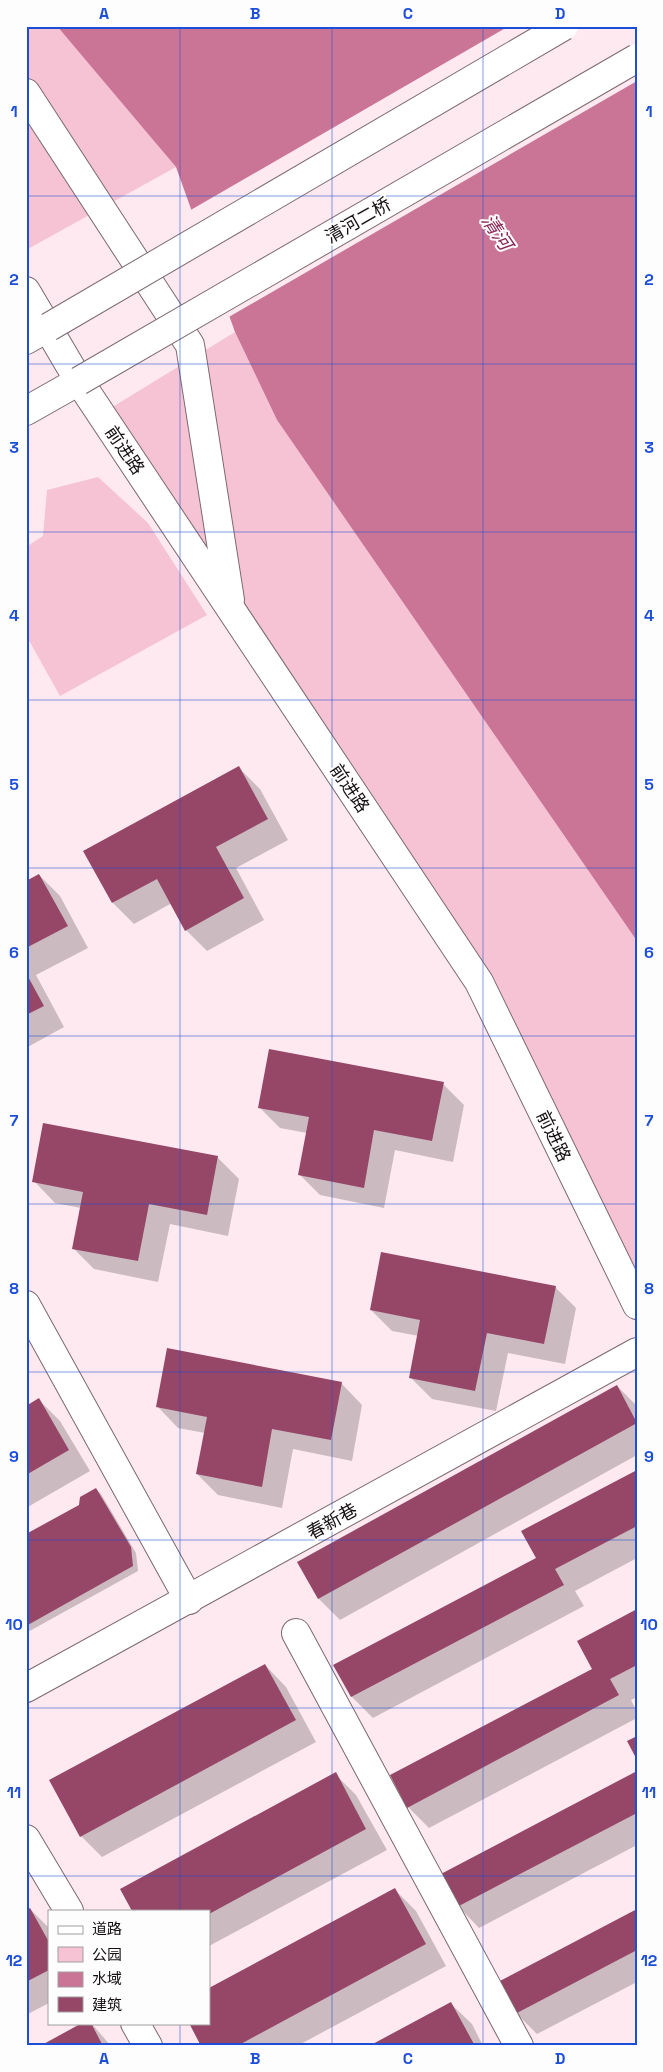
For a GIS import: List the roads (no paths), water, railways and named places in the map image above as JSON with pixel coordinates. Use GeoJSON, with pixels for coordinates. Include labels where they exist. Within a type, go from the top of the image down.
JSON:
{"type":"FeatureCollection","features":[{"type":"Feature","properties":{"kind":"street"},"geometry":{"type":"LineString","coordinates":[[38,334],[564,26]]}},
{"type":"Feature","properties":{"kind":"street","name":"清河二桥"},"geometry":{"type":"LineString","coordinates":[[26,412],[637,58]]}},
{"type":"Feature","properties":{"kind":"street"},"geometry":{"type":"LineString","coordinates":[[26,93],[190,346],[231,610]]}},
{"type":"Feature","properties":{"kind":"street","name":"前进路"},"geometry":{"type":"LineString","coordinates":[[26,291],[38,334],[79,381],[479,982],[637,1305]]}},
{"type":"Feature","properties":{"kind":"street"},"geometry":{"type":"LineString","coordinates":[[26,1305],[189,1600]]}},
{"type":"Feature","properties":{"kind":"street","name":"春新巷"},"geometry":{"type":"LineString","coordinates":[[26,1688],[637,1352]]}},
{"type":"Feature","properties":{"kind":"street"},"geometry":{"type":"LineString","coordinates":[[296,1633],[519,2046]]}},
{"type":"Feature","properties":{"kind":"street"},"geometry":{"type":"LineString","coordinates":[[26,1839],[68,1910]]}},
{"type":"Feature","properties":{"kind":"street"},"geometry":{"type":"LineString","coordinates":[[136,2024],[148,2046]]}},
{"type":"Feature","properties":{"kind":"water","name":"清河"},"geometry":{"type":"Polygon","coordinates":[[[57,26],[627,26],[637,39],[637,941],[277,420],[235,332],[176,167],[57,26]]]}}]}
